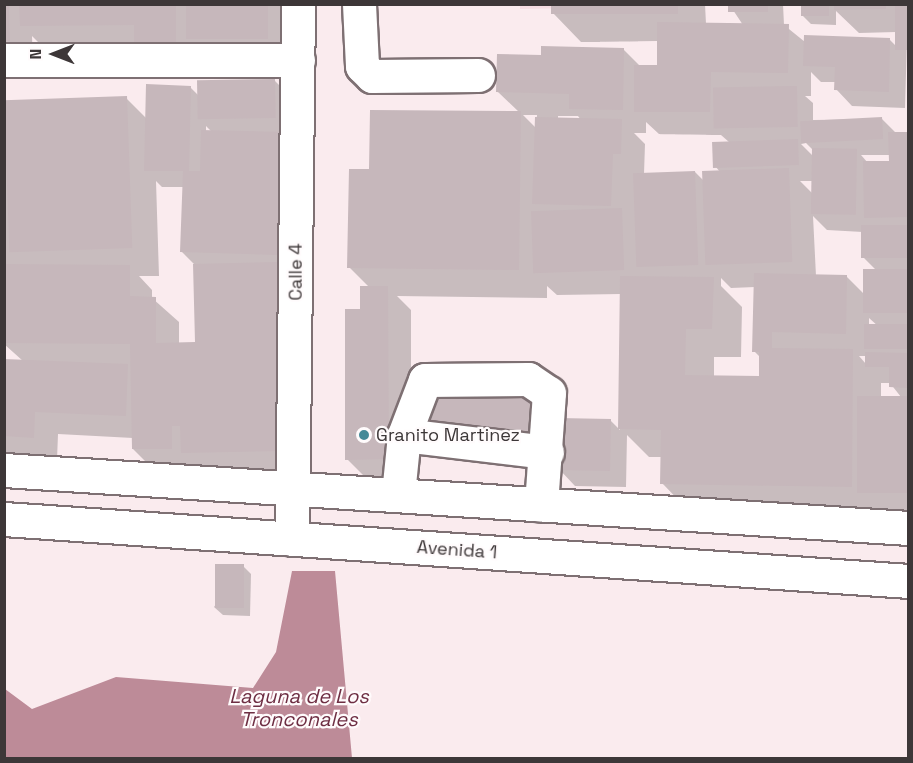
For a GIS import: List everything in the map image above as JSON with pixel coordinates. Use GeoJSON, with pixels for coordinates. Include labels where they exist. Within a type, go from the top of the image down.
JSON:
{"type":"FeatureCollection","features":[{"type":"Feature","properties":{"kind":"street","name":"Calle 4"},"geometry":{"type":"LineString","coordinates":[[292,539],[295,486],[298,4]]}},
{"type":"Feature","properties":{"kind":"street"},"geometry":{"type":"LineString","coordinates":[[359,4],[362,66],[372,76],[477,75]]}},
{"type":"Feature","properties":{"kind":"street"},"geometry":{"type":"LineString","coordinates":[[4,60],[298,60]]}},
{"type":"Feature","properties":{"kind":"street"},"geometry":{"type":"LineString","coordinates":[[398,494],[404,435],[425,380],[528,379],[549,393],[541,505]]}},
{"type":"Feature","properties":{"kind":"street"},"geometry":{"type":"LineString","coordinates":[[404,435],[546,452]]}},
{"type":"Feature","properties":{"kind":"street"},"geometry":{"type":"LineString","coordinates":[[4,470],[295,486],[541,505],[909,528]]}},
{"type":"Feature","properties":{"kind":"street","name":"Avenida 1"},"geometry":{"type":"LineString","coordinates":[[4,519],[909,581]]}},
{"type":"Feature","properties":{"kind":"shaded area"},"geometry":{"type":"Polygon","coordinates":[[[777,4],[520,9],[520,5],[777,4]]]}},
{"type":"Feature","properties":{"kind":"water","name":"Laguna de Los Tronconales"},"geometry":{"type":"Polygon","coordinates":[[[292,571],[335,571],[352,758],[5,758],[5,689],[32,709],[116,677],[253,688],[276,652],[292,571]]]}},
{"type":"Feature","properties":{"kind":"building"},"geometry":{"type":"Polygon","coordinates":[[[5,4],[9,4],[10,41],[5,41],[5,4]]]}},
{"type":"Feature","properties":{"kind":"building"},"geometry":{"type":"Polygon","coordinates":[[[19,4],[176,4],[176,42],[134,42],[134,25],[20,26],[19,4]]]}},
{"type":"Feature","properties":{"kind":"building"},"geometry":{"type":"Polygon","coordinates":[[[551,4],[678,4],[678,14],[551,14],[551,4]]]}},
{"type":"Feature","properties":{"kind":"building"},"geometry":{"type":"Polygon","coordinates":[[[728,4],[768,4],[768,12],[728,12],[728,4]]]}},
{"type":"Feature","properties":{"kind":"building"},"geometry":{"type":"Polygon","coordinates":[[[801,4],[829,4],[829,16],[801,16],[801,4]]]}},
{"type":"Feature","properties":{"kind":"building"},"geometry":{"type":"Polygon","coordinates":[[[834,4],[886,4],[886,9],[834,10],[834,4]]]}},
{"type":"Feature","properties":{"kind":"building"},"geometry":{"type":"Polygon","coordinates":[[[895,4],[908,4],[908,50],[895,50],[895,4]]]}},
{"type":"Feature","properties":{"kind":"building"},"geometry":{"type":"Polygon","coordinates":[[[186,5],[268,5],[268,39],[186,39],[186,5]]]}},
{"type":"Feature","properties":{"kind":"building"},"geometry":{"type":"Polygon","coordinates":[[[657,22],[789,24],[788,73],[711,72],[710,112],[634,112],[634,65],[657,65],[657,22]]]}},
{"type":"Feature","properties":{"kind":"building"},"geometry":{"type":"Polygon","coordinates":[[[804,35],[890,38],[889,92],[834,90],[835,67],[803,66],[804,35]]]}},
{"type":"Feature","properties":{"kind":"building"},"geometry":{"type":"Polygon","coordinates":[[[541,46],[624,48],[623,110],[569,109],[569,94],[496,92],[497,54],[541,55],[541,46]]]}},
{"type":"Feature","properties":{"kind":"building"},"geometry":{"type":"Polygon","coordinates":[[[275,79],[276,118],[198,119],[197,80],[275,79]]]}},
{"type":"Feature","properties":{"kind":"building"},"geometry":{"type":"Polygon","coordinates":[[[146,84],[191,86],[189,171],[200,171],[201,130],[282,132],[278,255],[180,252],[183,171],[144,171],[146,84]]]}},
{"type":"Feature","properties":{"kind":"building"},"geometry":{"type":"Polygon","coordinates":[[[797,86],[798,127],[714,128],[713,87],[797,86]]]}},
{"type":"Feature","properties":{"kind":"building"},"geometry":{"type":"Polygon","coordinates":[[[127,96],[132,248],[9,252],[4,100],[127,96]]]}},
{"type":"Feature","properties":{"kind":"building"},"geometry":{"type":"Polygon","coordinates":[[[370,110],[521,111],[519,270],[347,268],[349,169],[369,169],[370,110]]]}},
{"type":"Feature","properties":{"kind":"building"},"geometry":{"type":"Polygon","coordinates":[[[535,117],[622,119],[621,154],[613,154],[611,206],[532,204],[535,117]]]}},
{"type":"Feature","properties":{"kind":"building"},"geometry":{"type":"Polygon","coordinates":[[[882,117],[883,139],[801,143],[800,121],[882,117]]]}},
{"type":"Feature","properties":{"kind":"building"},"geometry":{"type":"Polygon","coordinates":[[[888,132],[908,132],[908,217],[864,218],[863,161],[889,161],[888,132]]]}},
{"type":"Feature","properties":{"kind":"building"},"geometry":{"type":"Polygon","coordinates":[[[798,139],[799,165],[713,168],[712,142],[798,139]]]}},
{"type":"Feature","properties":{"kind":"building"},"geometry":{"type":"Polygon","coordinates":[[[812,148],[857,149],[856,215],[811,214],[812,148]]]}},
{"type":"Feature","properties":{"kind":"building"},"geometry":{"type":"Polygon","coordinates":[[[789,168],[792,262],[705,265],[702,171],[789,168]]]}},
{"type":"Feature","properties":{"kind":"building"},"geometry":{"type":"Polygon","coordinates":[[[695,171],[698,265],[636,267],[633,173],[695,171]]]}},
{"type":"Feature","properties":{"kind":"building"},"geometry":{"type":"Polygon","coordinates":[[[622,208],[624,270],[533,273],[531,211],[622,208]]]}},
{"type":"Feature","properties":{"kind":"building"},"geometry":{"type":"Polygon","coordinates":[[[861,225],[908,225],[908,258],[861,258],[861,225]]]}},
{"type":"Feature","properties":{"kind":"building"},"geometry":{"type":"Polygon","coordinates":[[[280,262],[283,451],[181,453],[180,426],[172,426],[172,449],[132,449],[130,344],[4,343],[4,264],[130,265],[130,296],[156,297],[156,343],[195,342],[193,264],[280,262]]]}},
{"type":"Feature","properties":{"kind":"building"},"geometry":{"type":"Polygon","coordinates":[[[863,269],[908,269],[908,313],[863,313],[863,269]]]}},
{"type":"Feature","properties":{"kind":"building"},"geometry":{"type":"Polygon","coordinates":[[[754,273],[847,275],[846,334],[772,332],[772,348],[853,349],[852,487],[660,484],[661,430],[618,429],[620,276],[714,277],[712,329],[686,329],[685,375],[759,376],[759,352],[752,352],[754,273]]]}},
{"type":"Feature","properties":{"kind":"building"},"geometry":{"type":"Polygon","coordinates":[[[360,286],[388,286],[389,459],[345,460],[345,309],[360,309],[360,286]]]}},
{"type":"Feature","properties":{"kind":"building"},"geometry":{"type":"Polygon","coordinates":[[[864,324],[908,324],[908,349],[864,349],[864,324]]]}},
{"type":"Feature","properties":{"kind":"building"},"geometry":{"type":"Polygon","coordinates":[[[865,352],[908,353],[908,388],[889,387],[889,367],[865,367],[865,352]]]}},
{"type":"Feature","properties":{"kind":"building"},"geometry":{"type":"Polygon","coordinates":[[[4,359],[128,364],[126,416],[35,412],[34,438],[4,436],[4,359]]]}},
{"type":"Feature","properties":{"kind":"building"},"geometry":{"type":"Polygon","coordinates":[[[430,388],[536,392],[534,434],[429,430],[430,388]]]}},
{"type":"Feature","properties":{"kind":"building"},"geometry":{"type":"Polygon","coordinates":[[[857,396],[908,396],[908,493],[857,493],[857,396]]]}},
{"type":"Feature","properties":{"kind":"building"},"geometry":{"type":"Polygon","coordinates":[[[558,418],[611,419],[610,471],[557,470],[558,418]]]}},
{"type":"Feature","properties":{"kind":"building"},"geometry":{"type":"Polygon","coordinates":[[[215,564],[244,564],[244,608],[215,608],[215,564]]]}},
{"type":"Feature","properties":{"kind":"place","name":"Granito Martinez"},"geometry":{"type":"Point","coordinates":[364,435]}}]}
